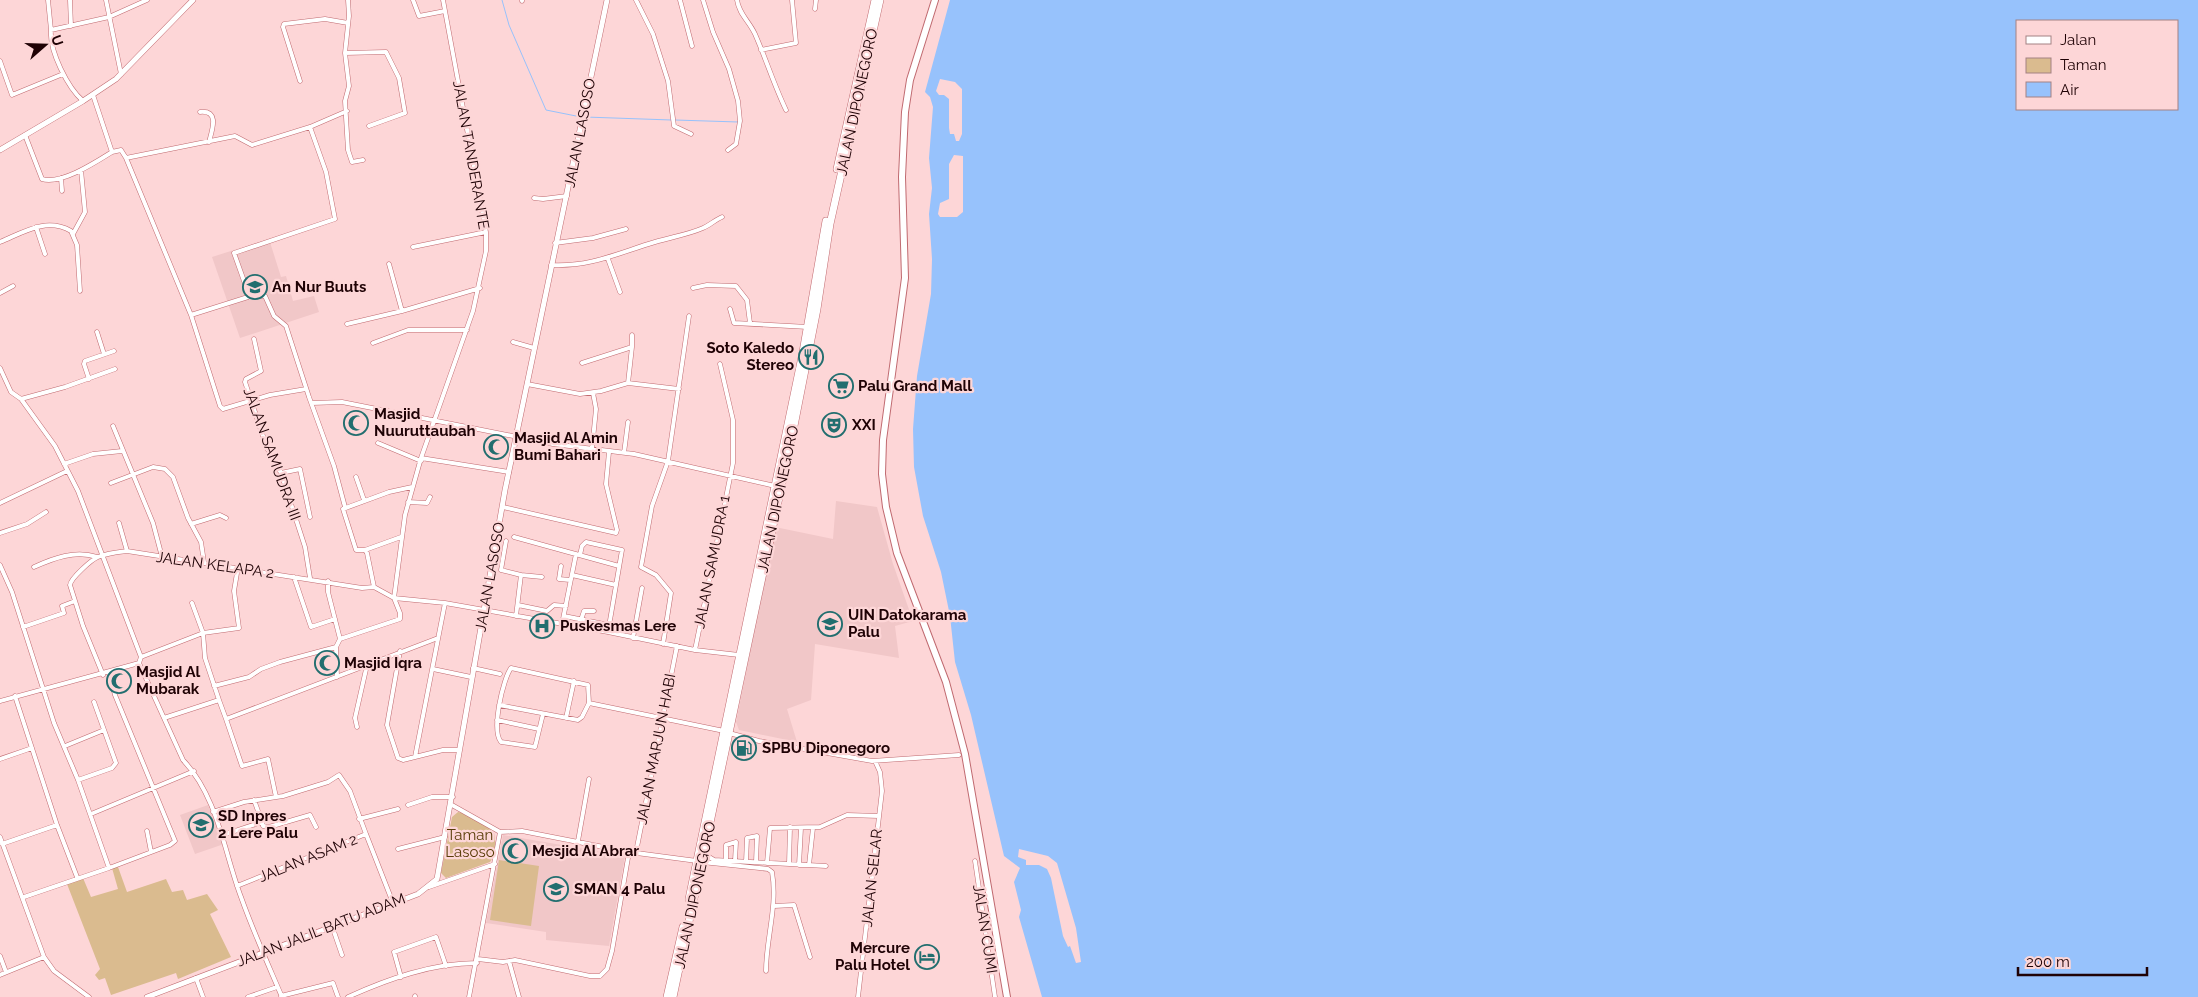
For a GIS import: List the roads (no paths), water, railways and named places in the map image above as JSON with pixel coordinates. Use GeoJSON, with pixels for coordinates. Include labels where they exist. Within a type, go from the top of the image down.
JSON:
{"type":"FeatureCollection","features":[{"type":"Feature","properties":{"kind":"highway","name":"JALAN DIPONEGORO"},"geometry":{"type":"LineString","coordinates":[[738,679],[740,656],[808,327],[818,258],[875,0]]}},
{"type":"Feature","properties":{"kind":"highway","name":"JALAN DIPONEGORO"},"geometry":{"type":"LineString","coordinates":[[668,997],[678,959],[817,310],[828,234],[880,0]]}},
{"type":"Feature","properties":{"kind":"highway","name":"JALAN DIPONEGORO"},"geometry":{"type":"LineString","coordinates":[[699,862],[704,854],[727,732]]}},
{"type":"Feature","properties":{"kind":"highway","name":"JALAN DIPONEGORO"},"geometry":{"type":"LineString","coordinates":[[673,997],[678,959]]}},
{"type":"Feature","properties":{"kind":"main road"},"geometry":{"type":"LineString","coordinates":[[935,0],[910,80],[905,112],[902,177],[905,278],[882,440],[882,474],[886,507],[897,553],[946,682],[965,754],[1007,997]]}},
{"type":"Feature","properties":{"kind":"street"},"geometry":{"type":"LineString","coordinates":[[48,0],[51,38],[63,74],[83,101]]}},
{"type":"Feature","properties":{"kind":"street"},"geometry":{"type":"LineString","coordinates":[[70,0],[71,26]]}},
{"type":"Feature","properties":{"kind":"street"},"geometry":{"type":"LineString","coordinates":[[106,0],[122,74]]}},
{"type":"Feature","properties":{"kind":"street"},"geometry":{"type":"LineString","coordinates":[[51,30],[109,17],[147,0]]}},
{"type":"Feature","properties":{"kind":"street"},"geometry":{"type":"LineString","coordinates":[[0,150],[93,95],[122,74],[193,0]]}},
{"type":"Feature","properties":{"kind":"street"},"geometry":{"type":"LineString","coordinates":[[348,0],[345,54],[349,86],[345,95],[349,158],[352,162],[363,160]]}},
{"type":"Feature","properties":{"kind":"street"},"geometry":{"type":"LineString","coordinates":[[413,0],[418,16],[445,11]]}},
{"type":"Feature","properties":{"kind":"street","name":"JALAN TANDERANTE"},"geometry":{"type":"LineString","coordinates":[[340,640],[369,628],[398,620],[400,614],[394,598],[401,536],[408,502],[434,420],[467,330],[480,288],[486,251],[486,232],[443,0]]}},
{"type":"Feature","properties":{"kind":"street","name":"JALAN LASOSO"},"geometry":{"type":"LineString","coordinates":[[429,887],[437,879],[452,805],[471,677],[485,610],[502,507],[551,265],[568,196],[607,0]]}},
{"type":"Feature","properties":{"kind":"street"},"geometry":{"type":"LineString","coordinates":[[636,0],[650,25],[659,50],[668,81],[674,126],[681,131],[691,134]]}},
{"type":"Feature","properties":{"kind":"street"},"geometry":{"type":"LineString","coordinates":[[680,0],[692,46]]}},
{"type":"Feature","properties":{"kind":"street"},"geometry":{"type":"LineString","coordinates":[[703,0],[713,32],[730,69],[738,101],[740,122],[736,144],[728,150]]}},
{"type":"Feature","properties":{"kind":"street"},"geometry":{"type":"LineString","coordinates":[[737,0],[740,12],[751,26],[786,110]]}},
{"type":"Feature","properties":{"kind":"street"},"geometry":{"type":"LineString","coordinates":[[761,50],[796,43],[792,0]]}},
{"type":"Feature","properties":{"kind":"street"},"geometry":{"type":"LineString","coordinates":[[815,9],[816,0]]}},
{"type":"Feature","properties":{"kind":"street"},"geometry":{"type":"LineString","coordinates":[[300,81],[283,27],[284,24],[325,19],[348,23]]}},
{"type":"Feature","properties":{"kind":"street"},"geometry":{"type":"LineString","coordinates":[[345,54],[386,52],[399,78],[405,113],[369,126]]}},
{"type":"Feature","properties":{"kind":"street"},"geometry":{"type":"LineString","coordinates":[[0,62],[12,94],[63,74]]}},
{"type":"Feature","properties":{"kind":"street"},"geometry":{"type":"LineString","coordinates":[[93,95],[112,152]]}},
{"type":"Feature","properties":{"kind":"street"},"geometry":{"type":"LineString","coordinates":[[126,158],[239,136],[252,145],[310,127],[347,111]]}},
{"type":"Feature","properties":{"kind":"street"},"geometry":{"type":"LineString","coordinates":[[200,112],[211,114],[213,120],[209,142]]}},
{"type":"Feature","properties":{"kind":"street"},"geometry":{"type":"LineString","coordinates":[[249,295],[234,253],[334,219],[326,172],[310,127]]}},
{"type":"Feature","properties":{"kind":"street"},"geometry":{"type":"LineString","coordinates":[[25,135],[42,179],[47,181],[81,170],[112,152],[121,150],[191,316],[220,406],[223,409],[251,400],[306,389]]}},
{"type":"Feature","properties":{"kind":"street"},"geometry":{"type":"LineString","coordinates":[[73,234],[85,212],[81,170]]}},
{"type":"Feature","properties":{"kind":"street"},"geometry":{"type":"LineString","coordinates":[[61,178],[62,191]]}},
{"type":"Feature","properties":{"kind":"street"},"geometry":{"type":"LineString","coordinates":[[534,198],[543,199],[568,196]]}},
{"type":"Feature","properties":{"kind":"street"},"geometry":{"type":"LineString","coordinates":[[551,265],[576,265],[608,259],[656,242],[689,234],[722,217]]}},
{"type":"Feature","properties":{"kind":"street"},"geometry":{"type":"LineString","coordinates":[[0,242],[36,227],[52,224],[64,227],[73,234],[76,245],[80,291]]}},
{"type":"Feature","properties":{"kind":"street"},"geometry":{"type":"LineString","coordinates":[[36,227],[45,254]]}},
{"type":"Feature","properties":{"kind":"street"},"geometry":{"type":"LineString","coordinates":[[556,243],[593,238],[626,229]]}},
{"type":"Feature","properties":{"kind":"street"},"geometry":{"type":"LineString","coordinates":[[413,247],[486,232]]}},
{"type":"Feature","properties":{"kind":"street"},"geometry":{"type":"LineString","coordinates":[[608,259],[620,292]]}},
{"type":"Feature","properties":{"kind":"street"},"geometry":{"type":"LineString","coordinates":[[388,264],[402,311]]}},
{"type":"Feature","properties":{"kind":"street"},"geometry":{"type":"LineString","coordinates":[[0,293],[13,286]]}},
{"type":"Feature","properties":{"kind":"street"},"geometry":{"type":"LineString","coordinates":[[693,288],[736,286],[746,300],[750,323]]}},
{"type":"Feature","properties":{"kind":"street"},"geometry":{"type":"LineString","coordinates":[[347,324],[402,311],[480,288]]}},
{"type":"Feature","properties":{"kind":"street"},"geometry":{"type":"LineString","coordinates":[[191,316],[249,295],[265,296],[274,316],[285,323],[306,389],[334,466],[345,507],[343,510],[356,550],[365,550],[401,536]]}},
{"type":"Feature","properties":{"kind":"street"},"geometry":{"type":"LineString","coordinates":[[730,309],[734,323],[808,327]]}},
{"type":"Feature","properties":{"kind":"street"},"geometry":{"type":"LineString","coordinates":[[663,644],[671,593],[656,575],[641,567],[652,506],[668,461],[689,316]]}},
{"type":"Feature","properties":{"kind":"street"},"geometry":{"type":"LineString","coordinates":[[372,342],[408,330],[467,330]]}},
{"type":"Feature","properties":{"kind":"street"},"geometry":{"type":"LineString","coordinates":[[97,332],[104,354]]}},
{"type":"Feature","properties":{"kind":"street"},"geometry":{"type":"LineString","coordinates":[[628,383],[632,335]]}},
{"type":"Feature","properties":{"kind":"street","name":"JALAN SAMUDRA III"},"geometry":{"type":"LineString","coordinates":[[254,339],[262,367],[258,373],[246,379],[245,382],[267,448],[281,473],[305,547],[310,578]]}},
{"type":"Feature","properties":{"kind":"street"},"geometry":{"type":"LineString","coordinates":[[513,342],[534,348]]}},
{"type":"Feature","properties":{"kind":"street"},"geometry":{"type":"LineString","coordinates":[[582,363],[632,347]]}},
{"type":"Feature","properties":{"kind":"street"},"geometry":{"type":"LineString","coordinates":[[89,378],[84,363],[114,351]]}},
{"type":"Feature","properties":{"kind":"street","name":"JALAN SAMUDRA 1"},"geometry":{"type":"LineString","coordinates":[[695,650],[729,474],[733,463],[734,433],[720,364]]}},
{"type":"Feature","properties":{"kind":"street"},"geometry":{"type":"LineString","coordinates":[[21,399],[115,369]]}},
{"type":"Feature","properties":{"kind":"street"},"geometry":{"type":"LineString","coordinates":[[0,701],[44,688],[103,675],[139,663],[141,657],[78,491],[55,446],[21,399],[11,392],[1,372]]}},
{"type":"Feature","properties":{"kind":"street"},"geometry":{"type":"LineString","coordinates":[[527,384],[572,392],[593,393],[628,383],[679,388]]}},
{"type":"Feature","properties":{"kind":"street"},"geometry":{"type":"LineString","coordinates":[[592,450],[596,409],[593,393]]}},
{"type":"Feature","properties":{"kind":"street"},"geometry":{"type":"LineString","coordinates":[[312,403],[342,402],[516,437],[668,461],[775,486]]}},
{"type":"Feature","properties":{"kind":"street"},"geometry":{"type":"LineString","coordinates":[[624,453],[628,422]]}},
{"type":"Feature","properties":{"kind":"street"},"geometry":{"type":"LineString","coordinates":[[113,426],[153,523],[162,557]]}},
{"type":"Feature","properties":{"kind":"street"},"geometry":{"type":"LineString","coordinates":[[378,443],[421,459],[509,472]]}},
{"type":"Feature","properties":{"kind":"street"},"geometry":{"type":"LineString","coordinates":[[64,464],[93,454],[122,451]]}},
{"type":"Feature","properties":{"kind":"street"},"geometry":{"type":"LineString","coordinates":[[502,507],[616,533],[617,530],[606,484],[609,452]]}},
{"type":"Feature","properties":{"kind":"street"},"geometry":{"type":"LineString","coordinates":[[111,483],[156,466],[168,470],[173,477],[191,524],[201,542],[204,562]]}},
{"type":"Feature","properties":{"kind":"street"},"geometry":{"type":"LineString","coordinates":[[281,473],[300,469],[310,518]]}},
{"type":"Feature","properties":{"kind":"street"},"geometry":{"type":"LineString","coordinates":[[0,503],[67,470]]}},
{"type":"Feature","properties":{"kind":"street"},"geometry":{"type":"LineString","coordinates":[[356,477],[364,500]]}},
{"type":"Feature","properties":{"kind":"street"},"geometry":{"type":"LineString","coordinates":[[345,507],[412,487]]}},
{"type":"Feature","properties":{"kind":"street"},"geometry":{"type":"LineString","coordinates":[[408,502],[428,503],[430,497]]}},
{"type":"Feature","properties":{"kind":"street"},"geometry":{"type":"LineString","coordinates":[[0,533],[27,524],[46,512]]}},
{"type":"Feature","properties":{"kind":"street"},"geometry":{"type":"LineString","coordinates":[[191,524],[220,515],[226,518]]}},
{"type":"Feature","properties":{"kind":"street"},"geometry":{"type":"LineString","coordinates":[[119,523],[127,551]]}},
{"type":"Feature","properties":{"kind":"street"},"geometry":{"type":"LineString","coordinates":[[514,537],[619,566]]}},
{"type":"Feature","properties":{"kind":"street"},"geometry":{"type":"LineString","coordinates":[[506,541],[501,570],[521,575],[542,577]]}},
{"type":"Feature","properties":{"kind":"street"},"geometry":{"type":"LineString","coordinates":[[562,624],[570,580],[578,555],[586,542],[620,548],[622,551],[608,632]]}},
{"type":"Feature","properties":{"kind":"street"},"geometry":{"type":"LineString","coordinates":[[365,550],[369,558],[374,588]]}},
{"type":"Feature","properties":{"kind":"street","name":"JALAN KELAPA 2"},"geometry":{"type":"LineString","coordinates":[[97,557],[127,551],[310,578],[374,588],[394,598],[445,603],[608,632],[695,650],[740,656]]}},
{"type":"Feature","properties":{"kind":"street"},"geometry":{"type":"LineString","coordinates":[[34,567],[62,556],[85,555],[97,557]]}},
{"type":"Feature","properties":{"kind":"street"},"geometry":{"type":"LineString","coordinates":[[97,557],[70,582],[74,601],[103,675]]}},
{"type":"Feature","properties":{"kind":"street"},"geometry":{"type":"LineString","coordinates":[[0,565],[44,688],[54,723],[65,746],[91,814],[109,868]]}},
{"type":"Feature","properties":{"kind":"street"},"geometry":{"type":"LineString","coordinates":[[562,566],[559,579],[570,580]]}},
{"type":"Feature","properties":{"kind":"street"},"geometry":{"type":"LineString","coordinates":[[141,657],[204,634],[239,628],[234,591],[238,567]]}},
{"type":"Feature","properties":{"kind":"street"},"geometry":{"type":"LineString","coordinates":[[516,616],[521,575]]}},
{"type":"Feature","properties":{"kind":"street"},"geometry":{"type":"LineString","coordinates":[[572,575],[616,585]]}},
{"type":"Feature","properties":{"kind":"street"},"geometry":{"type":"LineString","coordinates":[[294,577],[311,627],[335,619]]}},
{"type":"Feature","properties":{"kind":"street"},"geometry":{"type":"LineString","coordinates":[[328,581],[328,592],[340,640],[336,647],[337,677]]}},
{"type":"Feature","properties":{"kind":"street"},"geometry":{"type":"LineString","coordinates":[[633,638],[642,588]]}},
{"type":"Feature","properties":{"kind":"street"},"geometry":{"type":"LineString","coordinates":[[23,627],[64,613],[62,606],[74,601]]}},
{"type":"Feature","properties":{"kind":"street"},"geometry":{"type":"LineString","coordinates":[[192,603],[204,634],[205,658],[242,766],[268,759],[276,797]]}},
{"type":"Feature","properties":{"kind":"street"},"geometry":{"type":"LineString","coordinates":[[415,757],[438,638],[444,617],[445,603]]}},
{"type":"Feature","properties":{"kind":"street"},"geometry":{"type":"LineString","coordinates":[[518,605],[547,610],[554,605],[566,606]]}},
{"type":"Feature","properties":{"kind":"street"},"geometry":{"type":"LineString","coordinates":[[581,620],[584,611],[594,611]]}},
{"type":"Feature","properties":{"kind":"street"},"geometry":{"type":"LineString","coordinates":[[564,616],[609,625]]}},
{"type":"Feature","properties":{"kind":"street"},"geometry":{"type":"LineString","coordinates":[[226,719],[438,638]]}},
{"type":"Feature","properties":{"kind":"street","name":"JALAN MARJUN HABI"},"geometry":{"type":"LineString","coordinates":[[636,852],[676,646]]}},
{"type":"Feature","properties":{"kind":"street"},"geometry":{"type":"LineString","coordinates":[[214,686],[249,677],[260,669],[280,662],[336,647]]}},
{"type":"Feature","properties":{"kind":"street"},"geometry":{"type":"LineString","coordinates":[[400,651],[388,724],[398,758],[402,760],[443,750],[459,750]]}},
{"type":"Feature","properties":{"kind":"street","name":"JALAN ASAM 2"},"geometry":{"type":"LineString","coordinates":[[139,663],[184,760],[194,771],[223,835],[237,886],[281,996]]}},
{"type":"Feature","properties":{"kind":"street"},"geometry":{"type":"LineString","coordinates":[[357,727],[355,718],[367,665]]}},
{"type":"Feature","properties":{"kind":"street"},"geometry":{"type":"LineString","coordinates":[[473,668],[500,674]]}},
{"type":"Feature","properties":{"kind":"street"},"geometry":{"type":"LineString","coordinates":[[499,705],[542,714],[581,719],[589,703],[588,685],[511,668],[499,705],[497,735],[501,742],[533,748],[537,744],[542,714]]}},
{"type":"Feature","properties":{"kind":"street"},"geometry":{"type":"LineString","coordinates":[[433,669],[471,677]]}},
{"type":"Feature","properties":{"kind":"street"},"geometry":{"type":"LineString","coordinates":[[24,897],[109,868],[175,841],[115,695],[109,673]]}},
{"type":"Feature","properties":{"kind":"street"},"geometry":{"type":"LineString","coordinates":[[566,718],[574,681]]}},
{"type":"Feature","properties":{"kind":"street"},"geometry":{"type":"LineString","coordinates":[[15,696],[57,825],[78,877]]}},
{"type":"Feature","properties":{"kind":"street"},"geometry":{"type":"LineString","coordinates":[[164,718],[219,700]]}},
{"type":"Feature","properties":{"kind":"street"},"geometry":{"type":"LineString","coordinates":[[78,780],[115,765],[94,702]]}},
{"type":"Feature","properties":{"kind":"street"},"geometry":{"type":"LineString","coordinates":[[589,703],[662,717],[759,741],[875,761],[959,755]]}},
{"type":"Feature","properties":{"kind":"street"},"geometry":{"type":"LineString","coordinates":[[497,720],[539,729]]}},
{"type":"Feature","properties":{"kind":"street"},"geometry":{"type":"LineString","coordinates":[[65,746],[104,730]]}},
{"type":"Feature","properties":{"kind":"street"},"geometry":{"type":"LineString","coordinates":[[0,759],[32,748]]}},
{"type":"Feature","properties":{"kind":"street","name":"JALAN SELAR"},"geometry":{"type":"LineString","coordinates":[[858,997],[879,816],[881,778],[875,761]]}},
{"type":"Feature","properties":{"kind":"street"},"geometry":{"type":"LineString","coordinates":[[91,814],[194,771]]}},
{"type":"Feature","properties":{"kind":"street"},"geometry":{"type":"LineString","coordinates":[[213,812],[254,800],[276,797],[328,782],[340,776],[350,791],[366,834]]}},
{"type":"Feature","properties":{"kind":"street"},"geometry":{"type":"LineString","coordinates":[[578,841],[589,778]]}},
{"type":"Feature","properties":{"kind":"street"},"geometry":{"type":"LineString","coordinates":[[408,805],[432,798],[453,797]]}},
{"type":"Feature","properties":{"kind":"street"},"geometry":{"type":"LineString","coordinates":[[254,800],[263,826],[268,827],[310,815],[316,827]]}},
{"type":"Feature","properties":{"kind":"street"},"geometry":{"type":"LineString","coordinates":[[452,805],[500,832],[522,830],[629,852],[770,870],[774,890],[774,906],[766,954],[766,971]]}},
{"type":"Feature","properties":{"kind":"street"},"geometry":{"type":"LineString","coordinates":[[360,819],[398,808]]}},
{"type":"Feature","properties":{"kind":"street"},"geometry":{"type":"LineString","coordinates":[[767,863],[770,828],[813,828],[826,825],[847,815],[879,816]]}},
{"type":"Feature","properties":{"kind":"street"},"geometry":{"type":"LineString","coordinates":[[223,835],[262,822]]}},
{"type":"Feature","properties":{"kind":"street"},"geometry":{"type":"LineString","coordinates":[[2,844],[57,825]]}},
{"type":"Feature","properties":{"kind":"street"},"geometry":{"type":"LineString","coordinates":[[789,864],[790,827]]}},
{"type":"Feature","properties":{"kind":"street"},"geometry":{"type":"LineString","coordinates":[[799,865],[801,828]]}},
{"type":"Feature","properties":{"kind":"street"},"geometry":{"type":"LineString","coordinates":[[809,865],[813,828]]}},
{"type":"Feature","properties":{"kind":"street"},"geometry":{"type":"LineString","coordinates":[[147,831],[152,852]]}},
{"type":"Feature","properties":{"kind":"street"},"geometry":{"type":"LineString","coordinates":[[469,997],[500,832]]}},
{"type":"Feature","properties":{"kind":"street","name":"JALAN ASAM 2"},"geometry":{"type":"LineString","coordinates":[[237,886],[366,834],[393,903]]}},
{"type":"Feature","properties":{"kind":"street"},"geometry":{"type":"LineString","coordinates":[[746,862],[747,838],[757,836],[756,862]]}},
{"type":"Feature","properties":{"kind":"street"},"geometry":{"type":"LineString","coordinates":[[0,837],[24,897],[44,957],[54,971],[89,997]]}},
{"type":"Feature","properties":{"kind":"street"},"geometry":{"type":"LineString","coordinates":[[398,849],[445,837]]}},
{"type":"Feature","properties":{"kind":"street"},"geometry":{"type":"LineString","coordinates":[[726,860],[726,845],[736,842],[735,861]]}},
{"type":"Feature","properties":{"kind":"street"},"geometry":{"type":"LineString","coordinates":[[348,997],[401,977],[477,961],[515,960],[594,977],[602,974],[607,970],[612,951],[629,852]]}},
{"type":"Feature","properties":{"kind":"street"},"geometry":{"type":"LineString","coordinates":[[704,854],[714,860],[826,866]]}},
{"type":"Feature","properties":{"kind":"street","name":"JALAN CUMI"},"geometry":{"type":"LineString","coordinates":[[975,861],[995,997]]}},
{"type":"Feature","properties":{"kind":"street","name":"JALAN JALIL BATU ADAM"},"geometry":{"type":"LineString","coordinates":[[147,997],[393,903],[429,887],[495,864]]}},
{"type":"Feature","properties":{"kind":"street"},"geometry":{"type":"LineString","coordinates":[[774,906],[794,905],[810,957]]}},
{"type":"Feature","properties":{"kind":"street"},"geometry":{"type":"LineString","coordinates":[[332,926],[342,955]]}},
{"type":"Feature","properties":{"kind":"street"},"geometry":{"type":"LineString","coordinates":[[401,977],[394,952],[436,937],[446,966]]}},
{"type":"Feature","properties":{"kind":"street"},"geometry":{"type":"LineString","coordinates":[[0,956],[6,972]]}},
{"type":"Feature","properties":{"kind":"street"},"geometry":{"type":"LineString","coordinates":[[0,975],[44,957]]}},
{"type":"Feature","properties":{"kind":"street"},"geometry":{"type":"LineString","coordinates":[[509,961],[519,997]]}},
{"type":"Feature","properties":{"kind":"street"},"geometry":{"type":"LineString","coordinates":[[196,978],[203,997]]}},
{"type":"Feature","properties":{"kind":"street"},"geometry":{"type":"LineString","coordinates":[[281,996],[332,983],[338,997]]}},
{"type":"Feature","properties":{"kind":"street"},"geometry":{"type":"LineString","coordinates":[[248,997],[277,986]]}},
{"type":"Feature","properties":{"kind":"street"},"geometry":{"type":"LineString","coordinates":[[359,992],[361,997]]}},
{"type":"Feature","properties":{"kind":"water"},"geometry":{"type":"Polygon","coordinates":[[[950,0],[2198,0],[2198,997],[1042,997],[1019,917],[1021,910],[1014,882],[1020,868],[1004,856],[971,715],[955,662],[950,616],[941,572],[923,516],[914,467],[913,429],[917,376],[931,294],[932,259],[929,214],[932,188],[929,158],[933,107],[930,97],[925,92],[950,0]]]}},
{"type":"Feature","properties":{"kind":"waterway"},"geometry":{"type":"LineString","coordinates":[[502,0],[509,25],[546,110],[581,117]]}},
{"type":"Feature","properties":{"kind":"waterway"},"geometry":{"type":"LineString","coordinates":[[585,117],[671,120]]}},
{"type":"Feature","properties":{"kind":"waterway"},"geometry":{"type":"LineString","coordinates":[[675,120],[738,122]]}},
{"type":"Feature","properties":{"kind":"place","name":"An Nur Buuts"},"geometry":{"type":"Point","coordinates":[255,287]}},
{"type":"Feature","properties":{"kind":"place","name":"Soto Kaledo Stereo"},"geometry":{"type":"Point","coordinates":[811,357]}},
{"type":"Feature","properties":{"kind":"place","name":"Palu Grand Mall"},"geometry":{"type":"Point","coordinates":[841,386]}},
{"type":"Feature","properties":{"kind":"place","name":"Masjid Nuuruttaubah"},"geometry":{"type":"Point","coordinates":[356,423]}},
{"type":"Feature","properties":{"kind":"place","name":"XXI"},"geometry":{"type":"Point","coordinates":[834,425]}},
{"type":"Feature","properties":{"kind":"place","name":"Masjid Al Amin Bumi Bahari"},"geometry":{"type":"Point","coordinates":[496,447]}},
{"type":"Feature","properties":{"kind":"place","name":"UIN Datokarama Palu"},"geometry":{"type":"Point","coordinates":[830,624]}},
{"type":"Feature","properties":{"kind":"place","name":"Puskesmas Lere"},"geometry":{"type":"Point","coordinates":[542,626]}},
{"type":"Feature","properties":{"kind":"place","name":"Masjid Iqra"},"geometry":{"type":"Point","coordinates":[327,663]}},
{"type":"Feature","properties":{"kind":"place","name":"Masjid Al Mubarak"},"geometry":{"type":"Point","coordinates":[119,681]}},
{"type":"Feature","properties":{"kind":"place","name":"SPBU Diponegoro"},"geometry":{"type":"Point","coordinates":[744,748]}},
{"type":"Feature","properties":{"kind":"place","name":"SD Inpres 2 Lere Palu"},"geometry":{"type":"Point","coordinates":[201,825]}},
{"type":"Feature","properties":{"kind":"place","name":"Mesjid Al Abrar"},"geometry":{"type":"Point","coordinates":[515,851]}},
{"type":"Feature","properties":{"kind":"place","name":"SMAN 4 Palu"},"geometry":{"type":"Point","coordinates":[556,889]}},
{"type":"Feature","properties":{"kind":"place","name":"Mercure Palu Hotel"},"geometry":{"type":"Point","coordinates":[927,957]}},
{"type":"Feature","properties":{"kind":"park label","name":"Taman Lasoso"},"geometry":{"type":"Point","coordinates":[470,844]}}]}
